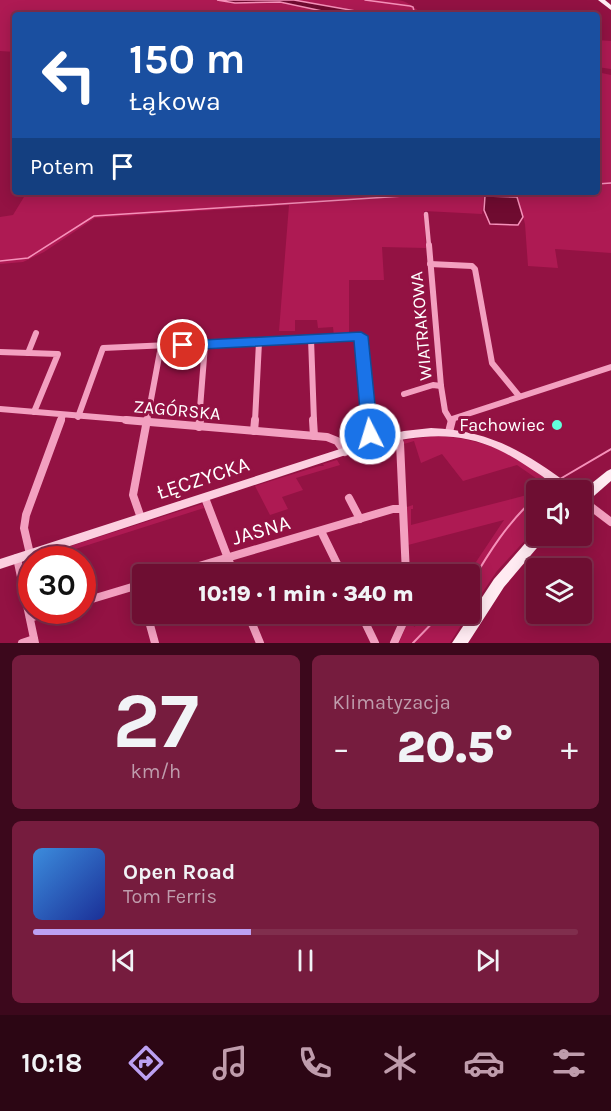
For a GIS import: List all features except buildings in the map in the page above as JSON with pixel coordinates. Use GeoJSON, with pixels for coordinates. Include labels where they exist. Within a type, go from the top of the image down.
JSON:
{"type":"FeatureCollection","features":[{"type":"Feature","properties":{"kind":"main road"},"geometry":{"type":"LineString","coordinates":[[601,0],[611,8]]}},
{"type":"Feature","properties":{"kind":"main road","name":"ŁĘCZYCKA"},"geometry":{"type":"LineString","coordinates":[[55,546],[397,436],[449,432],[479,438],[502,446],[530,461],[555,480]]}},
{"type":"Feature","properties":{"kind":"main road"},"geometry":{"type":"LineString","coordinates":[[592,490],[611,474]]}},
{"type":"Feature","properties":{"kind":"main road"},"geometry":{"type":"LineString","coordinates":[[460,643],[499,583],[531,546]]}},
{"type":"Feature","properties":{"kind":"main road","name":"ŁĘCZYCKA"},"geometry":{"type":"LineString","coordinates":[[0,564],[17,558]]}},
{"type":"Feature","properties":{"kind":"street","name":"WIATRAKOWA"},"geometry":{"type":"LineString","coordinates":[[426,214],[441,386],[445,411],[452,419]]}},
{"type":"Feature","properties":{"kind":"street"},"geometry":{"type":"LineString","coordinates":[[430,264],[475,269],[492,363],[519,396]]}},
{"type":"Feature","properties":{"kind":"street"},"geometry":{"type":"LineString","coordinates":[[28,353],[36,333]]}},
{"type":"Feature","properties":{"kind":"street"},"geometry":{"type":"LineString","coordinates":[[78,417],[103,348],[361,336],[370,434],[375,442]]}},
{"type":"Feature","properties":{"kind":"street"},"geometry":{"type":"LineString","coordinates":[[311,339],[314,436]]}},
{"type":"Feature","properties":{"kind":"street"},"geometry":{"type":"LineString","coordinates":[[254,431],[259,342]]}},
{"type":"Feature","properties":{"kind":"street"},"geometry":{"type":"LineString","coordinates":[[199,427],[205,345]]}},
{"type":"Feature","properties":{"kind":"street"},"geometry":{"type":"LineString","coordinates":[[141,518],[133,495],[161,346]]}},
{"type":"Feature","properties":{"kind":"street"},"geometry":{"type":"LineString","coordinates":[[0,352],[58,354],[34,412]]}},
{"type":"Feature","properties":{"kind":"street"},"geometry":{"type":"LineString","coordinates":[[449,432],[452,419],[611,367]]}},
{"type":"Feature","properties":{"kind":"street"},"geometry":{"type":"LineString","coordinates":[[404,394],[433,385],[441,386]]}},
{"type":"Feature","properties":{"kind":"street","name":"ZAGÓRSKA"},"geometry":{"type":"LineString","coordinates":[[0,409],[332,438],[345,452]]}},
{"type":"Feature","properties":{"kind":"street"},"geometry":{"type":"LineString","coordinates":[[28,546],[24,528],[26,515],[63,415]]}},
{"type":"Feature","properties":{"kind":"street"},"geometry":{"type":"LineString","coordinates":[[397,436],[400,443],[406,564]]}},
{"type":"Feature","properties":{"kind":"street"},"geometry":{"type":"LineString","coordinates":[[205,498],[230,564]]}},
{"type":"Feature","properties":{"kind":"street"},"geometry":{"type":"LineString","coordinates":[[349,498],[360,519]]}},
{"type":"Feature","properties":{"kind":"street"},"geometry":{"type":"LineString","coordinates":[[592,507],[611,522]]}},
{"type":"Feature","properties":{"kind":"street","name":"JASNA"},"geometry":{"type":"LineString","coordinates":[[206,564],[393,509],[403,509]]}},
{"type":"Feature","properties":{"kind":"street"},"geometry":{"type":"LineString","coordinates":[[321,531],[337,564]]}},
{"type":"Feature","properties":{"kind":"street"},"geometry":{"type":"LineString","coordinates":[[17,558],[18,563]]}},
{"type":"Feature","properties":{"kind":"street"},"geometry":{"type":"LineString","coordinates":[[96,598],[132,587]]}},
{"type":"Feature","properties":{"kind":"street"},"geometry":{"type":"LineString","coordinates":[[22,643],[35,641],[31,624]]}},
{"type":"Feature","properties":{"kind":"street"},"geometry":{"type":"LineString","coordinates":[[150,624],[155,643]]}},
{"type":"Feature","properties":{"kind":"street"},"geometry":{"type":"LineString","coordinates":[[252,624],[260,643]]}},
{"type":"Feature","properties":{"kind":"street"},"geometry":{"type":"LineString","coordinates":[[366,624],[375,643]]}},
{"type":"Feature","properties":{"kind":"street"},"geometry":{"type":"LineString","coordinates":[[394,643],[403,624]]}},
{"type":"Feature","properties":{"kind":"shaded area"},"geometry":{"type":"Polygon","coordinates":[[[0,0],[280,2],[327,12],[12,12],[12,52],[0,51],[0,0]]]}},
{"type":"Feature","properties":{"kind":"shaded area"},"geometry":{"type":"Polygon","coordinates":[[[217,0],[294,0],[361,12],[327,12],[280,2],[235,3],[217,0]]]}},
{"type":"Feature","properties":{"kind":"shaded area"},"geometry":{"type":"Polygon","coordinates":[[[294,0],[398,0],[420,12],[361,12],[294,0]]]}},
{"type":"Feature","properties":{"kind":"shaded area"},"geometry":{"type":"Polygon","coordinates":[[[600,40],[611,41],[611,69],[600,67],[600,40]]]}},
{"type":"Feature","properties":{"kind":"shaded area"},"geometry":{"type":"Polygon","coordinates":[[[600,73],[611,75],[611,253],[555,249],[558,268],[528,266],[525,224],[518,197],[484,196],[482,214],[424,211],[426,248],[382,247],[384,280],[349,280],[349,335],[334,336],[333,327],[318,328],[317,320],[295,320],[295,331],[279,331],[289,205],[95,218],[44,252],[23,262],[0,264],[0,217],[13,215],[24,197],[30,195],[600,195],[600,73]]]}},
{"type":"Feature","properties":{"kind":"shaded area"},"geometry":{"type":"Polygon","coordinates":[[[485,196],[517,197],[523,217],[518,225],[490,224],[484,210],[485,196]]]}},
{"type":"Feature","properties":{"kind":"shaded area"},"geometry":{"type":"Polygon","coordinates":[[[434,436],[469,440],[502,451],[549,480],[539,480],[517,465],[463,481],[442,454],[421,463],[414,441],[404,444],[404,440],[434,436]]]}},
{"type":"Feature","properties":{"kind":"shaded area"},"geometry":{"type":"Polygon","coordinates":[[[337,460],[340,465],[296,478],[303,490],[282,497],[288,509],[270,515],[255,486],[337,460]]]}},
{"type":"Feature","properties":{"kind":"shaded area"},"geometry":{"type":"Polygon","coordinates":[[[526,495],[526,539],[497,571],[480,596],[480,564],[475,564],[504,520],[408,545],[407,507],[413,505],[411,525],[526,495]]]}},
{"type":"Feature","properties":{"kind":"shaded area"},"geometry":{"type":"Polygon","coordinates":[[[202,504],[204,508],[85,546],[71,546],[202,504]]]}},
{"type":"Feature","properties":{"kind":"shaded area"},"geometry":{"type":"Polygon","coordinates":[[[407,624],[414,624],[414,627],[418,624],[462,624],[450,643],[399,643],[407,624]]]}},
{"type":"Feature","properties":{"kind":"waterway"},"geometry":{"type":"LineString","coordinates":[[365,0],[410,6],[413,7],[414,12]]}},
{"type":"Feature","properties":{"kind":"waterway"},"geometry":{"type":"LineString","coordinates":[[600,184],[611,183]]}},
{"type":"Feature","properties":{"kind":"waterway"},"geometry":{"type":"LineString","coordinates":[[0,261],[28,258],[94,216],[419,195]]}},
{"type":"Feature","properties":{"kind":"waterway"},"geometry":{"type":"LineString","coordinates":[[560,479],[611,449]]}},
{"type":"Feature","properties":{"kind":"waterway"},"geometry":{"type":"LineString","coordinates":[[480,568],[500,538],[526,507]]}},
{"type":"Feature","properties":{"kind":"waterway"},"geometry":{"type":"LineString","coordinates":[[413,643],[431,624]]}},
{"type":"Feature","properties":{"kind":"place","name":"Fachowiec"},"geometry":{"type":"Point","coordinates":[557,425]}},
{"type":"Feature","properties":{"kind":"route"},"geometry":{"type":"LineString","coordinates":[[183,345],[361,336],[370,434]]}}]}
